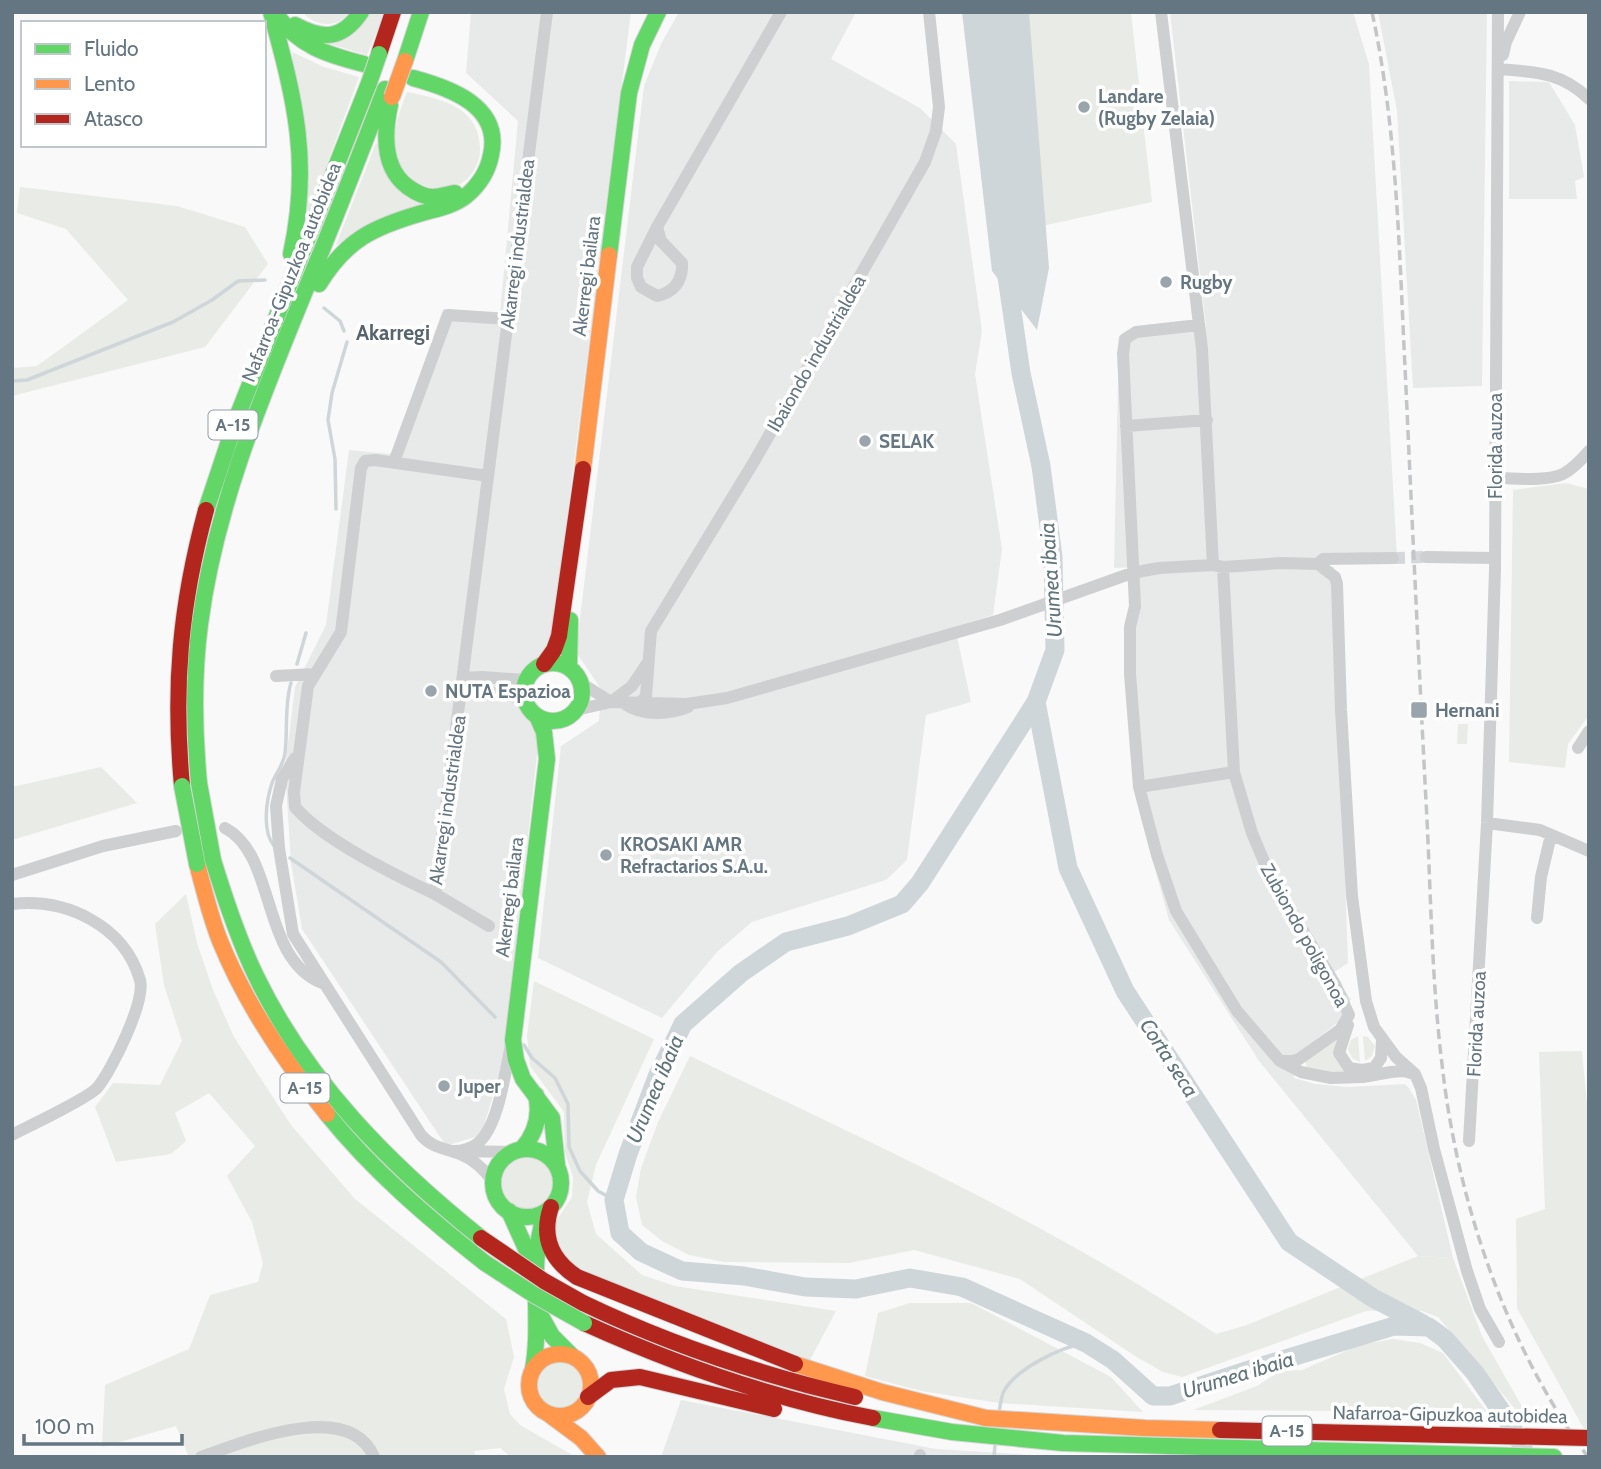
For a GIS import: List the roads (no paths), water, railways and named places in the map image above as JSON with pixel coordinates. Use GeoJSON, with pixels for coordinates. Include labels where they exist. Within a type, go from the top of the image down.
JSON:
{"type":"FeatureCollection","features":[{"type":"Feature","properties":{"kind":"main road"},"geometry":{"type":"LineString","coordinates":[[273,12],[285,30],[302,43],[321,53],[363,64]]}},
{"type":"Feature","properties":{"kind":"main road"},"geometry":{"type":"LineString","coordinates":[[256,366],[298,231],[302,194],[302,157],[297,117],[273,12]]}},
{"type":"Feature","properties":{"kind":"main road"},"geometry":{"type":"LineString","coordinates":[[284,12],[285,30]]}},
{"type":"Feature","properties":{"kind":"main road"},"geometry":{"type":"LineString","coordinates":[[284,12],[293,24],[310,34],[329,36],[342,32],[356,22],[361,12]]}},
{"type":"Feature","properties":{"kind":"main road","name":"Nafarroa-Gipuzkoa autobidea"},"geometry":{"type":"LineString","coordinates":[[393,12],[330,187],[233,427],[207,506],[185,601],[180,639],[177,693],[182,786],[205,862],[223,948],[272,1040],[300,1082],[372,1166],[413,1205],[485,1262],[536,1296],[584,1323],[640,1349],[718,1378],[813,1406],[953,1432],[1014,1439],[1145,1446],[1554,1457]]}},
{"type":"Feature","properties":{"kind":"main road","name":"Nafarroa-Gipuzkoa autobidea"},"geometry":{"type":"LineString","coordinates":[[413,12],[401,60],[389,93],[272,372],[233,482],[202,604],[194,696],[205,862],[226,901],[257,978],[315,1073],[384,1154],[425,1193],[481,1238],[544,1281],[583,1303],[671,1343],[770,1376],[866,1399],[986,1418],[1144,1428],[1589,1438]]}},
{"type":"Feature","properties":{"kind":"main road"},"geometry":{"type":"LineString","coordinates":[[401,60],[421,12]]}},
{"type":"Feature","properties":{"kind":"main road","name":"Akerregi bailara"},"geometry":{"type":"LineString","coordinates":[[573,550],[629,93],[642,45],[658,12]]}},
{"type":"Feature","properties":{"kind":"main road"},"geometry":{"type":"LineString","coordinates":[[272,372],[321,280],[349,246],[387,222],[465,198],[484,177],[493,156],[492,131],[480,111],[461,95],[413,78]]}},
{"type":"Feature","properties":{"kind":"main road"},"geometry":{"type":"LineString","coordinates":[[389,93],[385,132],[387,154],[394,174],[414,191],[431,197],[471,190]]}},
{"type":"Feature","properties":{"kind":"main road"},"geometry":{"type":"LineString","coordinates":[[544,664],[554,650],[559,636],[573,550]]}},
{"type":"Feature","properties":{"kind":"main road"},"geometry":{"type":"LineString","coordinates":[[569,667],[573,550]]}},
{"type":"Feature","properties":{"kind":"main road"},"geometry":{"type":"LineString","coordinates":[[561,663],[569,667],[581,683],[581,702],[547,759],[544,732],[524,698],[526,680],[536,667],[561,663]]}},
{"type":"Feature","properties":{"kind":"main road"},"geometry":{"type":"LineString","coordinates":[[537,716],[552,722],[572,713]]}},
{"type":"Feature","properties":{"kind":"main road","name":"Akerregi bailara"},"geometry":{"type":"LineString","coordinates":[[513,1040],[547,759]]}},
{"type":"Feature","properties":{"kind":"main road"},"geometry":{"type":"LineString","coordinates":[[513,1040],[519,1069],[552,1118],[560,1173],[560,1191],[549,1209],[537,1239],[533,1269]]}},
{"type":"Feature","properties":{"kind":"main road"},"geometry":{"type":"LineString","coordinates":[[536,1095],[539,1110],[532,1138],[499,1164],[494,1183],[499,1202],[516,1215],[532,1216],[549,1209]]}},
{"type":"Feature","properties":{"kind":"main road"},"geometry":{"type":"LineString","coordinates":[[517,1150],[542,1152],[557,1165]]}},
{"type":"Feature","properties":{"kind":"main road"},"geometry":{"type":"LineString","coordinates":[[549,1209],[546,1239],[557,1262],[570,1273],[821,1373],[878,1392],[954,1411]]}},
{"type":"Feature","properties":{"kind":"main road"},"geometry":{"type":"LineString","coordinates":[[509,1211],[526,1244],[533,1269],[538,1311],[538,1341],[528,1387],[531,1396],[535,1404],[594,1452]]}},
{"type":"Feature","properties":{"kind":"main road"},"geometry":{"type":"LineString","coordinates":[[538,1311],[552,1336],[580,1360],[590,1377],[582,1428],[594,1452]]}},
{"type":"Feature","properties":{"kind":"main road"},"geometry":{"type":"LineString","coordinates":[[533,1369],[545,1357],[554,1354],[571,1355]]}},
{"type":"Feature","properties":{"kind":"main road"},"geometry":{"type":"LineString","coordinates":[[550,1415],[567,1415],[609,1379],[620,1376],[640,1377],[727,1399],[812,1416],[866,1425],[911,1425]]}},
{"type":"Feature","properties":{"kind":"street","name":"Akarregi industrialdea"},"geometry":{"type":"LineString","coordinates":[[488,476],[365,461],[361,468],[341,632],[308,686],[299,752],[295,807],[305,819],[402,878],[435,894],[547,12]]}},
{"type":"Feature","properties":{"kind":"street"},"geometry":{"type":"LineString","coordinates":[[657,227],[661,241],[682,263],[682,272],[675,287],[657,296],[642,287],[637,278],[637,267],[657,227],[781,12]]}},
{"type":"Feature","properties":{"kind":"street","name":"Ibaiondo industrialdea"},"geometry":{"type":"LineString","coordinates":[[642,702],[646,696],[651,631],[755,460],[925,162],[936,131],[940,107],[929,12]]}},
{"type":"Feature","properties":{"kind":"street"},"geometry":{"type":"LineString","coordinates":[[1161,12],[1199,325],[1218,566]]}},
{"type":"Feature","properties":{"kind":"street","name":"Florida auzoa"},"geometry":{"type":"LineString","coordinates":[[1469,1140],[1487,823],[1489,558],[1495,478],[1498,12]]}},
{"type":"Feature","properties":{"kind":"street","name":"Florida auzoa"},"geometry":{"type":"LineString","coordinates":[[1499,69],[1506,41],[1520,12]]}},
{"type":"Feature","properties":{"kind":"street"},"geometry":{"type":"LineString","coordinates":[[1499,69],[1553,75],[1569,82],[1589,99]]}},
{"type":"Feature","properties":{"kind":"street"},"geometry":{"type":"LineString","coordinates":[[394,463],[448,315],[508,319]]}},
{"type":"Feature","properties":{"kind":"street"},"geometry":{"type":"LineString","coordinates":[[1199,325],[1136,332],[1125,339],[1123,354],[1135,606],[1130,627],[1130,674],[1139,787],[1157,855],[1176,911],[1237,1011],[1280,1061],[1301,1072],[1331,1078],[1404,1071],[1415,1074]]}},
{"type":"Feature","properties":{"kind":"street"},"geometry":{"type":"LineString","coordinates":[[1126,426],[1208,420]]}},
{"type":"Feature","properties":{"kind":"street"},"geometry":{"type":"LineString","coordinates":[[1495,478],[1543,478],[1563,474],[1589,452]]}},
{"type":"Feature","properties":{"kind":"street"},"geometry":{"type":"LineString","coordinates":[[1426,557],[1489,558]]}},
{"type":"Feature","properties":{"kind":"street"},"geometry":{"type":"LineString","coordinates":[[1318,564],[1323,559],[1393,558]]}},
{"type":"Feature","properties":{"kind":"street"},"geometry":{"type":"LineString","coordinates":[[1335,577],[1355,559]]}},
{"type":"Feature","properties":{"kind":"street"},"geometry":{"type":"LineString","coordinates":[[581,683],[611,702],[694,704],[727,698],[1018,614],[1132,573],[1159,568],[1318,564],[1335,577],[1337,584],[1352,896],[1366,1001],[1371,1020],[1382,1039],[1396,1057],[1415,1074],[1424,1097],[1434,1149],[1467,1271],[1480,1309],[1499,1342]]}},
{"type":"Feature","properties":{"kind":"street","name":"Zubiondo poligonoa"},"geometry":{"type":"LineString","coordinates":[[1218,566],[1234,772],[1252,833],[1271,878],[1335,984],[1349,1015],[1340,1030],[1299,1059],[1280,1061]]}},
{"type":"Feature","properties":{"kind":"street"},"geometry":{"type":"LineString","coordinates":[[466,654],[482,677]]}},
{"type":"Feature","properties":{"kind":"street"},"geometry":{"type":"LineString","coordinates":[[642,702],[642,674],[648,662]]}},
{"type":"Feature","properties":{"kind":"street"},"geometry":{"type":"LineString","coordinates":[[572,713],[611,702],[632,686],[648,662]]}},
{"type":"Feature","properties":{"kind":"street"},"geometry":{"type":"LineString","coordinates":[[276,676],[315,674]]}},
{"type":"Feature","properties":{"kind":"street"},"geometry":{"type":"LineString","coordinates":[[462,683],[482,677],[526,680]]}},
{"type":"Feature","properties":{"kind":"street"},"geometry":{"type":"LineString","coordinates":[[647,680],[676,704]]}},
{"type":"Feature","properties":{"kind":"street"},"geometry":{"type":"LineString","coordinates":[[462,683],[524,698]]}},
{"type":"Feature","properties":{"kind":"street"},"geometry":{"type":"LineString","coordinates":[[642,702],[654,712]]}},
{"type":"Feature","properties":{"kind":"street"},"geometry":{"type":"LineString","coordinates":[[625,704],[633,710],[676,712],[694,704]]}},
{"type":"Feature","properties":{"kind":"street"},"geometry":{"type":"LineString","coordinates":[[1578,748],[1589,731]]}},
{"type":"Feature","properties":{"kind":"street"},"geometry":{"type":"LineString","coordinates":[[299,752],[282,779],[276,806],[279,848],[293,934],[421,1135],[436,1147],[457,1151],[517,1150]]}},
{"type":"Feature","properties":{"kind":"street"},"geometry":{"type":"LineString","coordinates":[[1139,787],[1234,772]]}},
{"type":"Feature","properties":{"kind":"street"},"geometry":{"type":"LineString","coordinates":[[1487,823],[1540,830],[1589,851]]}},
{"type":"Feature","properties":{"kind":"street"},"geometry":{"type":"LineString","coordinates":[[225,828],[232,831],[249,852],[282,942],[308,977],[322,983]]}},
{"type":"Feature","properties":{"kind":"street"},"geometry":{"type":"LineString","coordinates":[[12,875],[103,846],[176,831]]}},
{"type":"Feature","properties":{"kind":"street"},"geometry":{"type":"LineString","coordinates":[[1536,918],[1541,877],[1551,835]]}},
{"type":"Feature","properties":{"kind":"street"},"geometry":{"type":"LineString","coordinates":[[435,894],[489,926]]}},
{"type":"Feature","properties":{"kind":"street"},"geometry":{"type":"LineString","coordinates":[[12,904],[62,907],[101,924],[118,942],[140,982],[140,998],[110,1070],[95,1091],[12,1135]]}},
{"type":"Feature","properties":{"kind":"street"},"geometry":{"type":"LineString","coordinates":[[1349,1015],[1339,1053],[1345,1065],[1354,1070],[1368,1070],[1377,1065],[1381,1058],[1382,1039]]}},
{"type":"Feature","properties":{"kind":"street"},"geometry":{"type":"LineString","coordinates":[[457,1151],[478,1144],[491,1124],[513,1040]]}},
{"type":"Feature","properties":{"kind":"street"},"geometry":{"type":"LineString","coordinates":[[1381,1058],[1396,1057]]}},
{"type":"Feature","properties":{"kind":"street"},"geometry":{"type":"LineString","coordinates":[[1383,1074],[1396,1057]]}},
{"type":"Feature","properties":{"kind":"street"},"geometry":{"type":"LineString","coordinates":[[457,1151],[476,1163],[494,1183]]}},
{"type":"Feature","properties":{"kind":"street"},"geometry":{"type":"LineString","coordinates":[[201,1457],[294,1429],[333,1426],[361,1438],[374,1457]]}},
{"type":"Feature","properties":{"kind":"waterway","name":"Urumea ibaia"},"geometry":{"type":"LineString","coordinates":[[1006,270],[1021,373],[1041,466],[1053,557],[1055,650],[1036,702],[920,883],[902,904],[848,926],[786,942],[741,973],[683,1024],[657,1077],[614,1200],[620,1233],[641,1252],[682,1271],[744,1276],[805,1287],[856,1289],[910,1278],[962,1287],[1086,1343],[1113,1360],[1153,1396],[1170,1396],[1394,1326],[1429,1327],[1445,1339],[1475,1373],[1523,1447]]}},
{"type":"Feature","properties":{"kind":"waterway"},"geometry":{"type":"LineString","coordinates":[[12,381],[27,380],[173,322],[212,300],[238,281],[265,280]]}},
{"type":"Feature","properties":{"kind":"waterway"},"geometry":{"type":"LineString","coordinates":[[324,308],[340,321],[344,331]]}},
{"type":"Feature","properties":{"kind":"waterway"},"geometry":{"type":"LineString","coordinates":[[336,509],[335,459],[328,420],[332,393],[347,342]]}},
{"type":"Feature","properties":{"kind":"waterway"},"geometry":{"type":"LineString","coordinates":[[297,664],[306,633]]}},
{"type":"Feature","properties":{"kind":"waterway"},"geometry":{"type":"LineString","coordinates":[[274,846],[268,832],[267,807],[272,783],[284,757],[291,683]]}},
{"type":"Feature","properties":{"kind":"waterway","name":"Corta seca"},"geometry":{"type":"LineString","coordinates":[[1036,702],[1068,868],[1125,991],[1289,1242],[1373,1298],[1423,1324]]}},
{"type":"Feature","properties":{"kind":"waterway"},"geometry":{"type":"LineString","coordinates":[[290,858],[441,962],[495,1017]]}},
{"type":"Feature","properties":{"kind":"waterway"},"geometry":{"type":"LineString","coordinates":[[524,1045],[532,1058],[555,1078],[568,1104],[569,1147],[580,1171],[598,1191],[614,1200]]}},
{"type":"Feature","properties":{"kind":"waterway"},"geometry":{"type":"LineString","coordinates":[[999,1413],[1004,1391],[1019,1374],[1052,1354],[1086,1343]]}},
{"type":"Feature","properties":{"kind":"waterway"},"geometry":{"type":"LineString","coordinates":[[994,1457],[995,1445]]}},
{"type":"Feature","properties":{"kind":"tunnel"},"geometry":{"type":"LineString","coordinates":[[1393,558],[1426,557]]}},
{"type":"Feature","properties":{"kind":"railway"},"geometry":{"type":"LineString","coordinates":[[1372,12],[1387,100],[1396,188],[1434,973],[1449,1116],[1473,1219],[1510,1320],[1559,1414],[1588,1457]]}},
{"type":"Feature","properties":{"kind":"place","name":"Landare (Rugby Zelaia)"},"geometry":{"type":"Point","coordinates":[1084,107]}},
{"type":"Feature","properties":{"kind":"place","name":"Rugby"},"geometry":{"type":"Point","coordinates":[1166,282]}},
{"type":"Feature","properties":{"kind":"place","name":"SELAK"},"geometry":{"type":"Point","coordinates":[865,441]}},
{"type":"Feature","properties":{"kind":"place","name":"NUTA Espazioa"},"geometry":{"type":"Point","coordinates":[431,691]}},
{"type":"Feature","properties":{"kind":"place","name":"Hernani"},"geometry":{"type":"Point","coordinates":[1419,710]}},
{"type":"Feature","properties":{"kind":"place","name":"KROSAKI AMR Refractarios S.A.u."},"geometry":{"type":"Point","coordinates":[606,855]}},
{"type":"Feature","properties":{"kind":"place","name":"Juper"},"geometry":{"type":"Point","coordinates":[444,1086]}},
{"type":"Feature","properties":{"kind":"district","name":"Akarregi"},"geometry":{"type":"Point","coordinates":[393,333]}}]}
